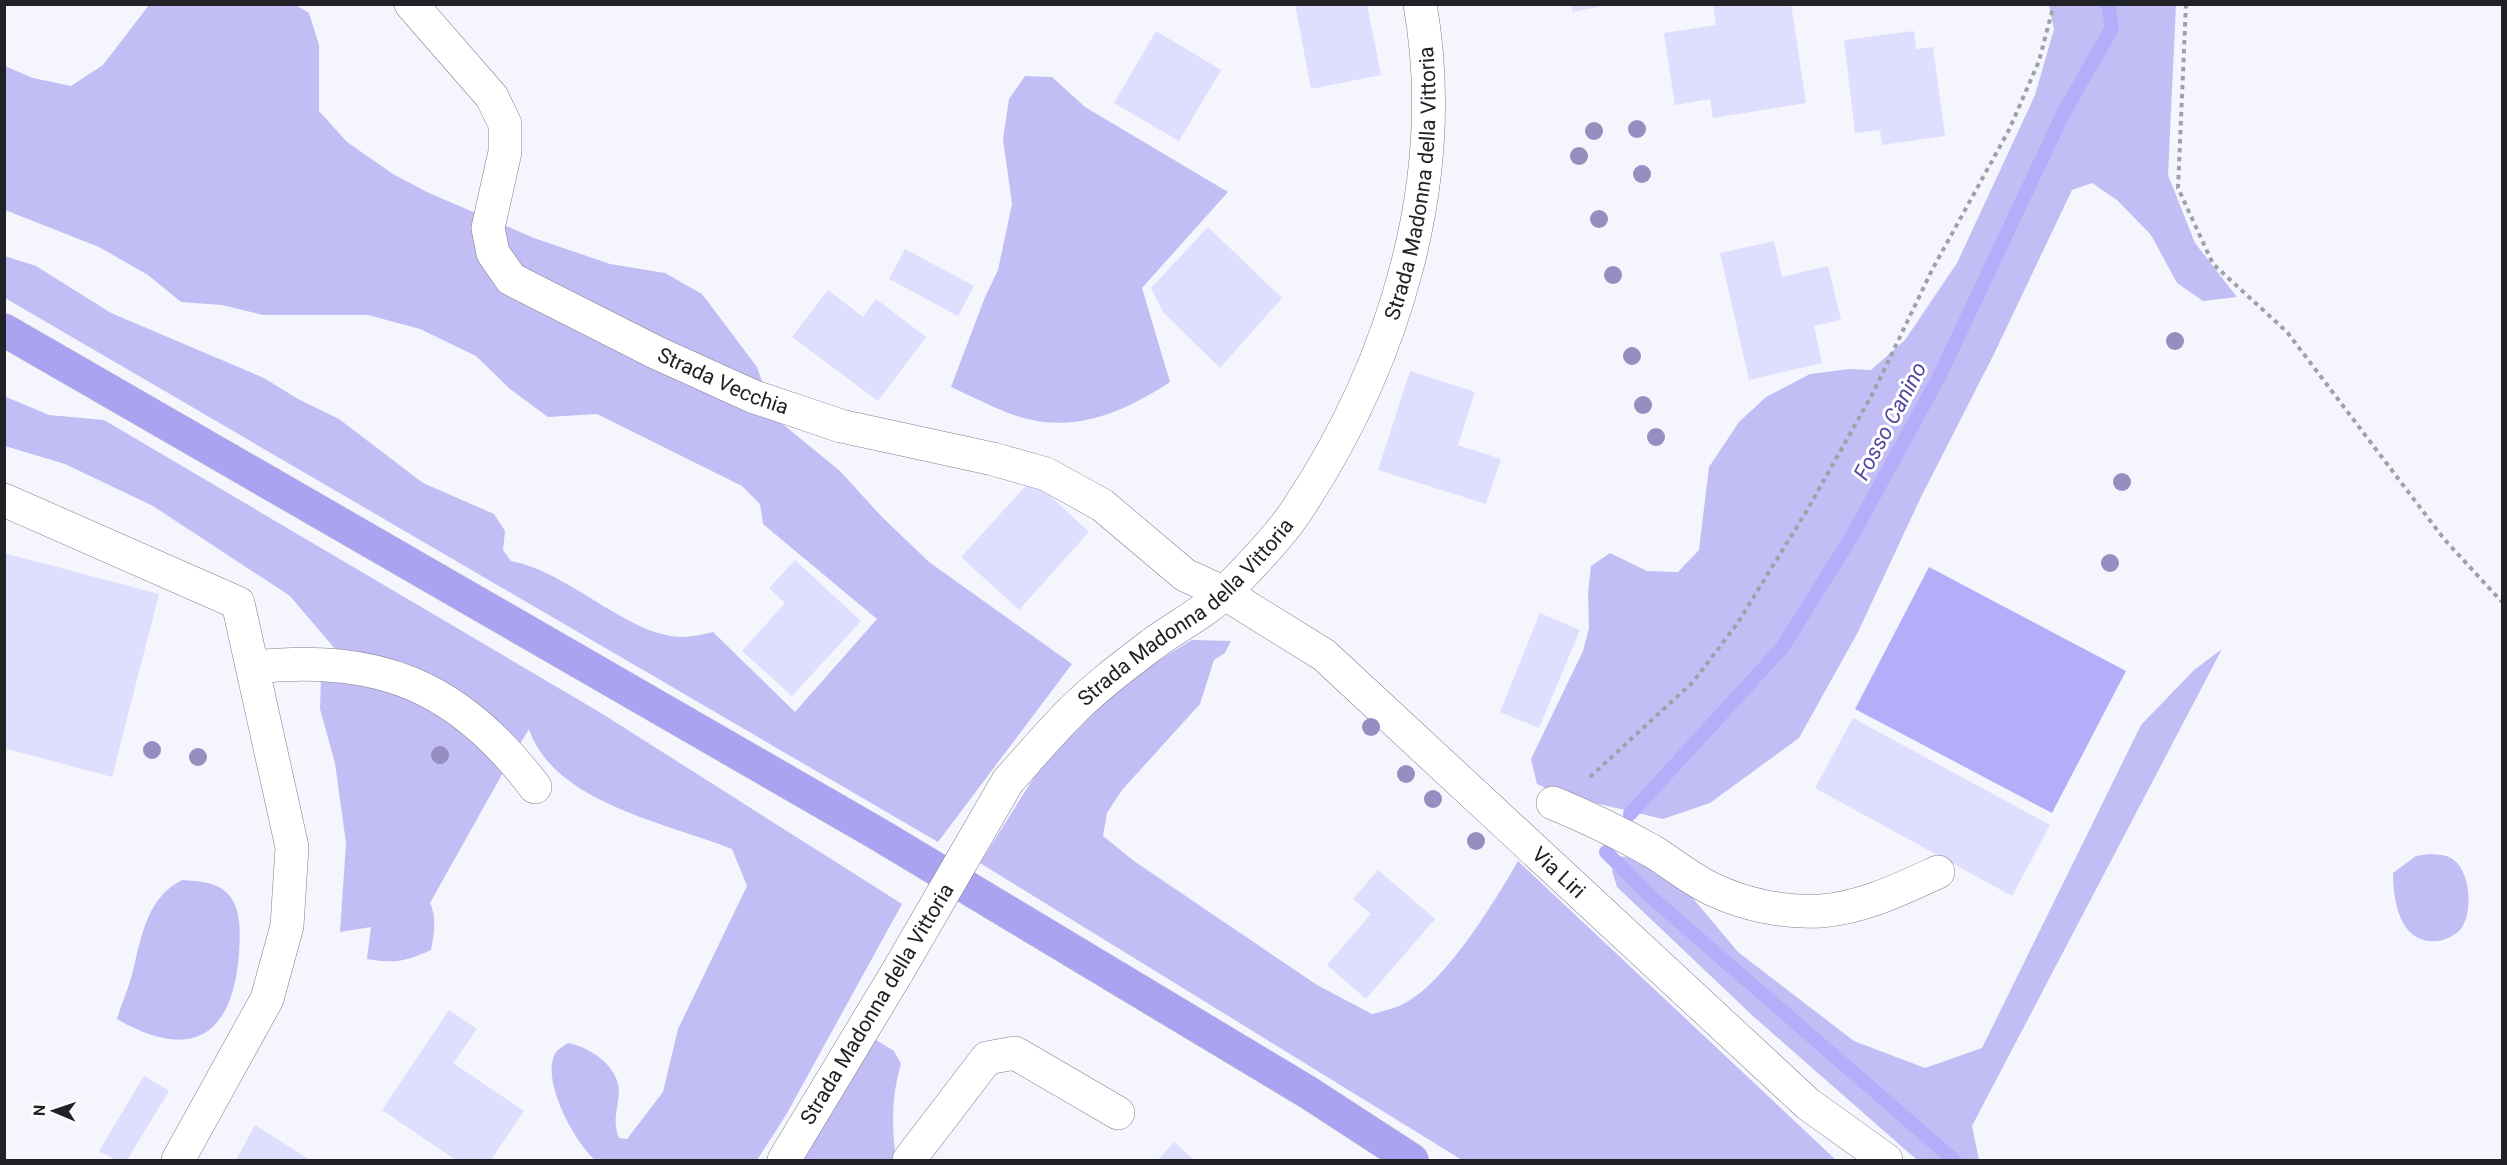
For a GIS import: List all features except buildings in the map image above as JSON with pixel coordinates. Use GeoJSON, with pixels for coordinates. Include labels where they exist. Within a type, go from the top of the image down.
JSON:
{"type":"FeatureCollection","features":[{"type":"Feature","properties":{"kind":"highway"},"geometry":{"type":"LineString","coordinates":[[4,330],[878,834],[1309,1093],[1412,1161]]}},
{"type":"Feature","properties":{"kind":"street","name":"Strada Vecchia"},"geometry":{"type":"LineString","coordinates":[[411,4],[492,97],[505,124],[505,152],[488,228],[493,253],[511,279],[655,352],[752,396],[841,426],[993,459],[1046,474],[1102,505],[1185,575],[1224,593]]}},
{"type":"Feature","properties":{"kind":"street","name":"Strada Madonna della Vittoria"},"geometry":{"type":"LineString","coordinates":[[784,1161],[1008,781],[1069,714],[1153,644],[1224,593],[1295,512],[1325,465],[1350,419],[1393,318],[1409,262],[1430,124],[1426,34],[1420,4]]}},
{"type":"Feature","properties":{"kind":"street"},"geometry":{"type":"LineString","coordinates":[[4,500],[238,603],[292,847],[287,926],[267,999],[178,1161]]}},
{"type":"Feature","properties":{"kind":"street","name":"Via Liri"},"geometry":{"type":"LineString","coordinates":[[1224,593],[1324,654],[1808,1104],[1886,1161]]}},
{"type":"Feature","properties":{"kind":"street"},"geometry":{"type":"LineString","coordinates":[[253,668],[300,662],[348,665],[394,677],[438,696],[478,723],[512,756],[535,787]]}},
{"type":"Feature","properties":{"kind":"street"},"geometry":{"type":"LineString","coordinates":[[1553,802],[1628,837],[1713,890],[1741,901],[1771,908],[1821,910],[1855,904],[1891,893],[1938,872]]}},
{"type":"Feature","properties":{"kind":"street"},"geometry":{"type":"LineString","coordinates":[[909,1161],[987,1058],[1015,1053],[1118,1113]]}},
{"type":"Feature","properties":{"kind":"path"},"geometry":{"type":"LineString","coordinates":[[1553,802],[1590,778],[1693,682],[1737,624],[1873,393],[1932,270],[2009,130],[2039,61],[2054,4]]}},
{"type":"Feature","properties":{"kind":"path"},"geometry":{"type":"LineString","coordinates":[[2187,4],[2178,188],[2213,264],[2287,332],[2444,539],[2502,602]]}},
{"type":"Feature","properties":{"kind":"shaded area"},"geometry":{"type":"Polygon","coordinates":[[[149,5],[296,5],[309,13],[319,45],[319,111],[347,142],[393,174],[429,193],[534,238],[610,264],[665,273],[702,294],[757,367],[774,417],[840,471],[881,516],[929,562],[1072,664],[938,842],[5,298],[5,256],[36,266],[111,313],[264,378],[298,399],[339,419],[423,483],[494,514],[505,531],[503,550],[511,561],[556,578],[643,628],[665,635],[686,637],[713,632],[795,712],[877,619],[763,524],[760,504],[742,486],[597,414],[548,417],[510,389],[476,356],[420,329],[368,315],[263,315],[222,305],[181,302],[148,275],[99,247],[5,210],[5,66],[33,78],[71,86],[103,65],[149,5]]]}},
{"type":"Feature","properties":{"kind":"shaded area"},"geometry":{"type":"Polygon","coordinates":[[[2049,5],[2176,5],[2168,175],[2195,243],[2237,297],[2203,301],[2177,283],[2151,235],[2117,200],[2092,183],[2072,190],[1994,354],[1921,497],[1858,632],[1799,738],[1710,803],[1663,819],[1561,795],[1537,784],[1531,759],[1583,651],[1589,628],[1588,593],[1591,566],[1610,553],[1647,571],[1678,572],[1699,550],[1709,467],[1739,422],[1766,397],[1810,374],[1850,369],[1871,370],[1905,340],[1957,263],[2035,95],[2054,29],[2049,5]]]}},
{"type":"Feature","properties":{"kind":"shaded area"},"geometry":{"type":"Polygon","coordinates":[[[1025,76],[1052,77],[1085,107],[1228,192],[1142,288],[1170,382],[1120,409],[1102,416],[1066,423],[1018,416],[951,387],[985,297],[998,270],[1012,204],[1003,139],[1009,99],[1025,76]]]}},
{"type":"Feature","properties":{"kind":"shaded area"},"geometry":{"type":"Polygon","coordinates":[[[4,396],[49,415],[104,420],[601,713],[902,904],[786,1115],[757,1160],[595,1160],[569,1125],[552,1077],[552,1063],[556,1052],[568,1043],[594,1053],[602,1059],[609,1066],[618,1083],[616,1126],[619,1138],[627,1139],[663,1092],[678,1029],[747,886],[732,849],[646,819],[587,793],[562,775],[542,754],[529,729],[518,747],[433,713],[509,762],[430,903],[434,920],[431,950],[400,960],[367,959],[371,927],[340,932],[346,843],[335,763],[320,709],[321,678],[336,650],[290,596],[153,506],[65,464],[5,446],[4,396]]]}},
{"type":"Feature","properties":{"kind":"shaded area"},"geometry":{"type":"Polygon","coordinates":[[[1929,567],[2126,671],[2052,813],[1855,709],[1929,567]]]}},
{"type":"Feature","properties":{"kind":"shaded area"},"geometry":{"type":"Polygon","coordinates":[[[1192,640],[1231,641],[1225,653],[1214,660],[1200,704],[1122,790],[1107,813],[1103,836],[1134,861],[1317,985],[1372,1014],[1403,1004],[1419,994],[1435,979],[1452,961],[1483,919],[1518,861],[1836,1160],[1462,1160],[980,863],[1043,763],[1134,675],[1192,640]]]}},
{"type":"Feature","properties":{"kind":"shaded area"},"geometry":{"type":"Polygon","coordinates":[[[2222,649],[1972,1126],[1979,1160],[1917,1160],[1754,1017],[1617,887],[1612,871],[1615,857],[1636,856],[1686,890],[1738,952],[1854,1041],[1925,1068],[1982,1048],[2141,725],[2194,670],[2222,649]]]}},
{"type":"Feature","properties":{"kind":"shaded area"},"geometry":{"type":"Polygon","coordinates":[[[2429,854],[2446,856],[2455,861],[2467,885],[2468,905],[2464,923],[2455,934],[2439,941],[2424,940],[2414,936],[2401,919],[2395,896],[2393,873],[2416,856],[2429,854]]]}},
{"type":"Feature","properties":{"kind":"shaded area"},"geometry":{"type":"Polygon","coordinates":[[[182,880],[214,885],[229,895],[238,915],[239,953],[235,982],[228,1005],[217,1022],[204,1034],[187,1039],[166,1039],[143,1032],[117,1019],[142,934],[153,908],[160,897],[182,880]]]}},
{"type":"Feature","properties":{"kind":"shaded area"},"geometry":{"type":"Polygon","coordinates":[[[873,1038],[894,1051],[901,1064],[895,1089],[893,1112],[896,1160],[796,1160],[873,1038]]]}},
{"type":"Feature","properties":{"kind":"waterway","name":"Fosso Canino"},"geometry":{"type":"LineString","coordinates":[[1630,814],[1782,648],[1852,536],[1940,375],[2064,112],[2112,28],[2108,4]]}},
{"type":"Feature","properties":{"kind":"waterway"},"geometry":{"type":"LineString","coordinates":[[1606,852],[1651,897],[1954,1160]]}}]}
